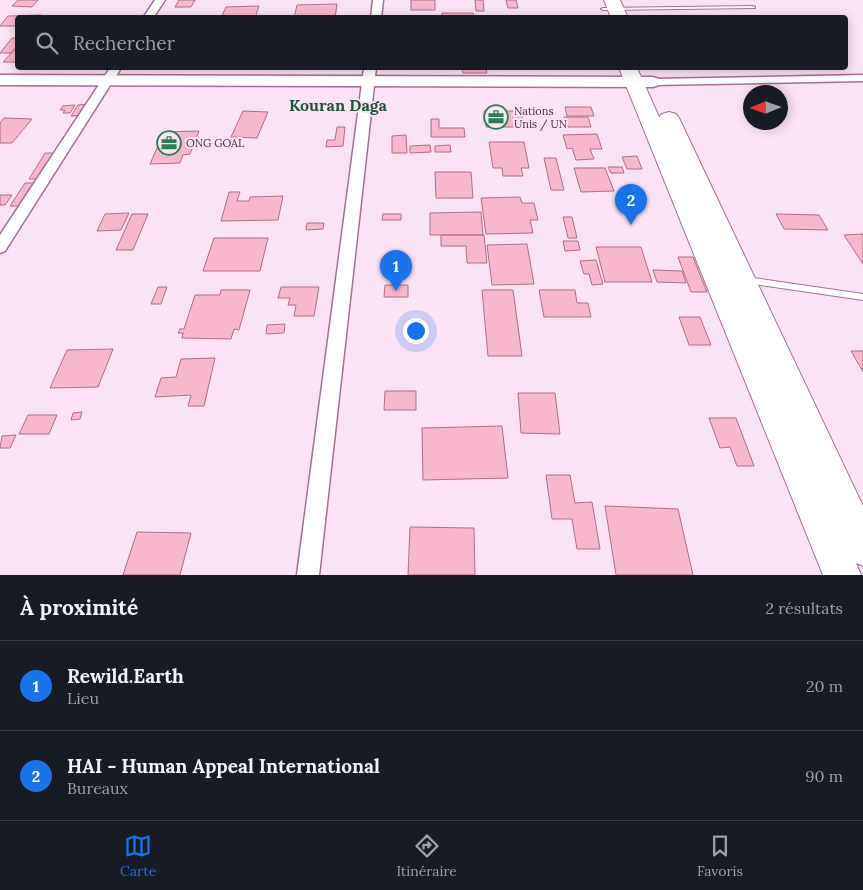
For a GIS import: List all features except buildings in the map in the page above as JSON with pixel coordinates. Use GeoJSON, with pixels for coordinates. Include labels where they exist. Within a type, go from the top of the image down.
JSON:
{"type":"FeatureCollection","features":[{"type":"Feature","properties":{"kind":"highway"},"geometry":{"type":"LineString","coordinates":[[640,75],[730,279],[863,547]]}},
{"type":"Feature","properties":{"kind":"highway"},"geometry":{"type":"LineString","coordinates":[[730,279],[842,575]]}},
{"type":"Feature","properties":{"kind":"street"},"geometry":{"type":"LineString","coordinates":[[150,15],[160,0]]}},
{"type":"Feature","properties":{"kind":"street"},"geometry":{"type":"LineString","coordinates":[[376,15],[378,0]]}},
{"type":"Feature","properties":{"kind":"street"},"geometry":{"type":"LineString","coordinates":[[0,248],[111,73]]}},
{"type":"Feature","properties":{"kind":"street"},"geometry":{"type":"LineString","coordinates":[[0,80],[111,73],[640,75],[863,78]]}},
{"type":"Feature","properties":{"kind":"street"},"geometry":{"type":"LineString","coordinates":[[308,575],[369,74]]}},
{"type":"Feature","properties":{"kind":"lane"},"geometry":{"type":"LineString","coordinates":[[609,9],[753,7]]}},
{"type":"Feature","properties":{"kind":"lane"},"geometry":{"type":"LineString","coordinates":[[730,279],[863,297]]}},
{"type":"Feature","properties":{"kind":"place","name":"Nations Unis / UN"},"geometry":{"type":"Point","coordinates":[496,117]}},
{"type":"Feature","properties":{"kind":"place","name":"ONG GOAL"},"geometry":{"type":"Point","coordinates":[169,143]}},
{"type":"Feature","properties":{"kind":"place","name":"HAI - Human Appeal International"},"geometry":{"type":"Point","coordinates":[631,225]}},
{"type":"Feature","properties":{"kind":"place","name":"Rewild.Earth"},"geometry":{"type":"Point","coordinates":[396,291]}},
{"type":"Feature","properties":{"kind":"district","name":"Kouran Daga"},"geometry":{"type":"Point","coordinates":[338,105]}}]}
